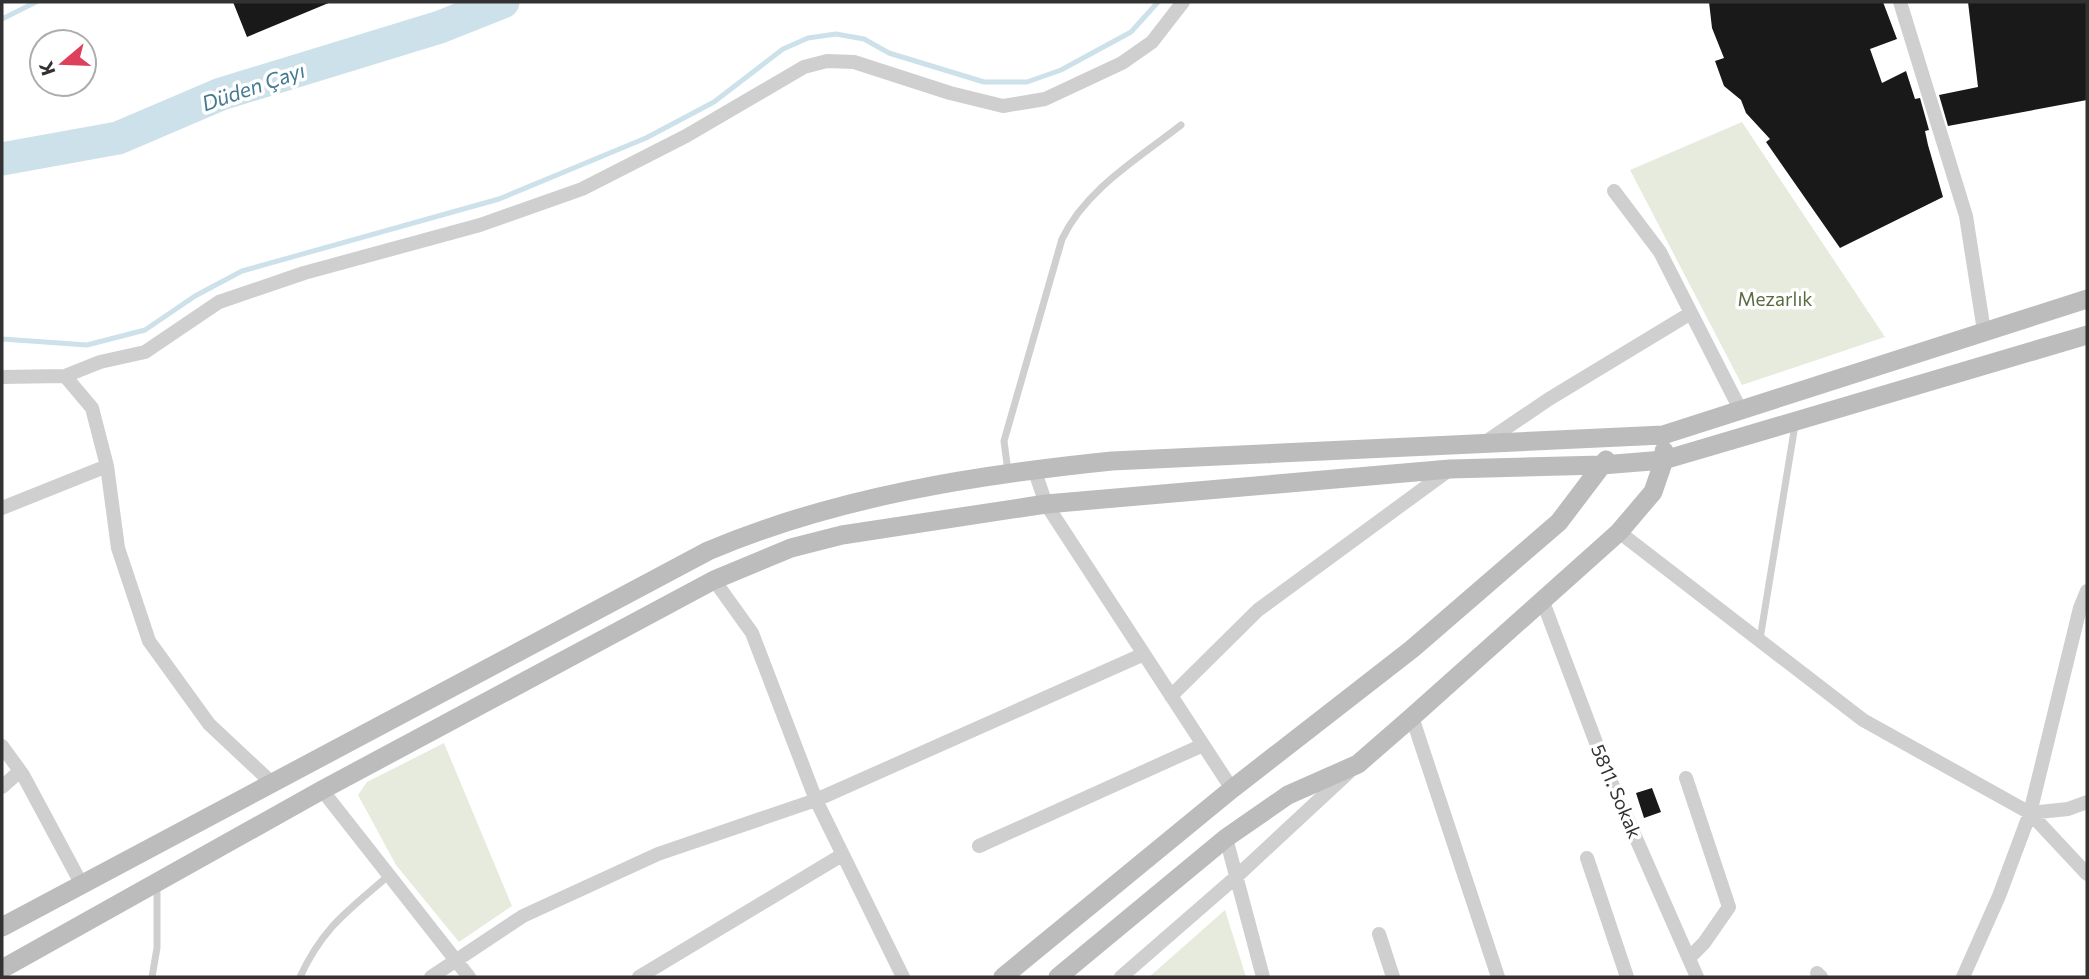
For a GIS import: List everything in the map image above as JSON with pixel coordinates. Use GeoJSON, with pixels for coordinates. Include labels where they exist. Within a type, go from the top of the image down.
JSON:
{"type":"FeatureCollection","features":[{"type":"Feature","properties":{"kind":"main road"},"geometry":{"type":"LineString","coordinates":[[2,927],[708,551],[767,526],[824,508],[1034,469],[1112,461],[1663,435],[2087,299]]}},
{"type":"Feature","properties":{"kind":"main road"},"geometry":{"type":"LineString","coordinates":[[13,970],[157,881],[322,790],[714,580],[791,548],[842,535],[1046,504],[1450,469],[1602,465],[1664,460],[2087,335]]}},
{"type":"Feature","properties":{"kind":"main road"},"geometry":{"type":"LineString","coordinates":[[1058,977],[1226,838],[1287,795],[1358,764],[1543,602],[1619,532],[1653,492],[1664,460],[1663,435]]}},
{"type":"Feature","properties":{"kind":"main road"},"geometry":{"type":"LineString","coordinates":[[1003,977],[1232,789],[1412,649],[1559,522],[1625,437]]}},
{"type":"Feature","properties":{"kind":"street"},"geometry":{"type":"LineString","coordinates":[[2,377],[65,376],[100,362],[145,352],[219,302],[304,273],[480,225],[582,189],[687,136],[804,67],[827,61],[854,62],[950,93],[1003,106],[1045,99],[1122,63],[1152,42],[1183,2]]}},
{"type":"Feature","properties":{"kind":"street"},"geometry":{"type":"LineString","coordinates":[[1900,2],[1966,216],[1984,331]]}},
{"type":"Feature","properties":{"kind":"street"},"geometry":{"type":"LineString","coordinates":[[1614,191],[1660,251],[1741,411]]}},
{"type":"Feature","properties":{"kind":"street"},"geometry":{"type":"LineString","coordinates":[[1482,444],[1549,399],[1691,313]]}},
{"type":"Feature","properties":{"kind":"street"},"geometry":{"type":"LineString","coordinates":[[65,376],[92,408],[107,466],[118,548],[149,641],[209,724],[272,783]]}},
{"type":"Feature","properties":{"kind":"street"},"geometry":{"type":"LineString","coordinates":[[2,508],[107,466]]}},
{"type":"Feature","properties":{"kind":"street"},"geometry":{"type":"LineString","coordinates":[[1034,469],[1046,504],[1232,789]]}},
{"type":"Feature","properties":{"kind":"street"},"geometry":{"type":"LineString","coordinates":[[1171,696],[1258,610],[1450,469]]}},
{"type":"Feature","properties":{"kind":"street"},"geometry":{"type":"LineString","coordinates":[[1619,532],[1863,720],[2030,813],[2087,874]]}},
{"type":"Feature","properties":{"kind":"street"},"geometry":{"type":"LineString","coordinates":[[714,580],[752,633],[816,800],[903,977]]}},
{"type":"Feature","properties":{"kind":"street"},"geometry":{"type":"LineString","coordinates":[[1963,977],[1999,896],[2030,813],[2080,608],[2087,591]]}},
{"type":"Feature","properties":{"kind":"street","name":"5811. Sokak"},"geometry":{"type":"LineString","coordinates":[[1543,602],[1609,777],[1697,977]]}},
{"type":"Feature","properties":{"kind":"street"},"geometry":{"type":"LineString","coordinates":[[431,977],[523,916],[658,855],[816,800],[1144,654]]}},
{"type":"Feature","properties":{"kind":"street"},"geometry":{"type":"LineString","coordinates":[[1412,717],[1498,977]]}},
{"type":"Feature","properties":{"kind":"street"},"geometry":{"type":"LineString","coordinates":[[979,846],[1203,745]]}},
{"type":"Feature","properties":{"kind":"street"},"geometry":{"type":"LineString","coordinates":[[2,746],[20,771],[82,885]]}},
{"type":"Feature","properties":{"kind":"street"},"geometry":{"type":"LineString","coordinates":[[1121,977],[1236,877],[1358,764]]}},
{"type":"Feature","properties":{"kind":"street"},"geometry":{"type":"LineString","coordinates":[[2,787],[20,771]]}},
{"type":"Feature","properties":{"kind":"street"},"geometry":{"type":"LineString","coordinates":[[1686,778],[1729,907],[1704,943],[1689,958]]}},
{"type":"Feature","properties":{"kind":"street"},"geometry":{"type":"LineString","coordinates":[[322,790],[469,977]]}},
{"type":"Feature","properties":{"kind":"street"},"geometry":{"type":"LineString","coordinates":[[2030,813],[2068,809],[2087,802]]}},
{"type":"Feature","properties":{"kind":"street"},"geometry":{"type":"LineString","coordinates":[[1226,838],[1263,977]]}},
{"type":"Feature","properties":{"kind":"street"},"geometry":{"type":"LineString","coordinates":[[639,977],[842,855]]}},
{"type":"Feature","properties":{"kind":"street"},"geometry":{"type":"LineString","coordinates":[[1587,858],[1627,977]]}},
{"type":"Feature","properties":{"kind":"street"},"geometry":{"type":"LineString","coordinates":[[1379,934],[1393,977]]}},
{"type":"Feature","properties":{"kind":"lane"},"geometry":{"type":"LineString","coordinates":[[1009,474],[1004,442],[1062,239],[1069,224],[1095,194],[1181,125]]}},
{"type":"Feature","properties":{"kind":"lane"},"geometry":{"type":"LineString","coordinates":[[1760,639],[1796,421]]}},
{"type":"Feature","properties":{"kind":"lane"},"geometry":{"type":"LineString","coordinates":[[300,977],[314,946],[328,928],[388,876]]}},
{"type":"Feature","properties":{"kind":"lane"},"geometry":{"type":"LineString","coordinates":[[152,977],[157,948],[157,881]]}},
{"type":"Feature","properties":{"kind":"green space","name":"Mezarlık"},"geometry":{"type":"Polygon","coordinates":[[[1742,122],[1885,337],[1742,385],[1630,170],[1742,122]]]}},
{"type":"Feature","properties":{"kind":"green space"},"geometry":{"type":"Polygon","coordinates":[[[444,743],[512,906],[459,942],[396,865],[358,795],[367,782],[444,743]]]}},
{"type":"Feature","properties":{"kind":"green space"},"geometry":{"type":"Polygon","coordinates":[[[1225,910],[1246,977],[1149,977],[1225,910]]]}},
{"type":"Feature","properties":{"kind":"building"},"geometry":{"type":"Polygon","coordinates":[[[233,2],[331,2],[247,37],[233,2]]]}},
{"type":"Feature","properties":{"kind":"building"},"geometry":{"type":"Polygon","coordinates":[[[1709,2],[1883,2],[1897,39],[1870,49],[1882,83],[1906,71],[1915,99],[1920,98],[1929,130],[1925,131],[1928,145],[1943,197],[1840,248],[1766,142],[1770,139],[1746,113],[1741,100],[1724,86],[1715,61],[1724,58],[1712,28],[1709,2]]]}},
{"type":"Feature","properties":{"kind":"building"},"geometry":{"type":"Polygon","coordinates":[[[1968,2],[2087,2],[2087,100],[1948,126],[1939,95],[1978,87],[1968,2]]]}},
{"type":"Feature","properties":{"kind":"building"},"geometry":{"type":"Polygon","coordinates":[[[1652,788],[1661,812],[1644,818],[1636,793],[1652,788]]]}},
{"type":"Feature","properties":{"kind":"waterway"},"geometry":{"type":"LineString","coordinates":[[2,19],[36,2]]}},
{"type":"Feature","properties":{"kind":"waterway","name":"Düden Çayı"},"geometry":{"type":"LineString","coordinates":[[2,159],[118,138],[221,94],[440,27],[503,2]]}},
{"type":"Feature","properties":{"kind":"waterway"},"geometry":{"type":"LineString","coordinates":[[2,339],[87,345],[145,330],[195,296],[242,271],[499,199],[646,138],[714,102],[783,49],[808,38],[836,34],[864,39],[889,53],[984,82],[1027,82],[1061,70],[1131,32],[1158,2]]}}]}
